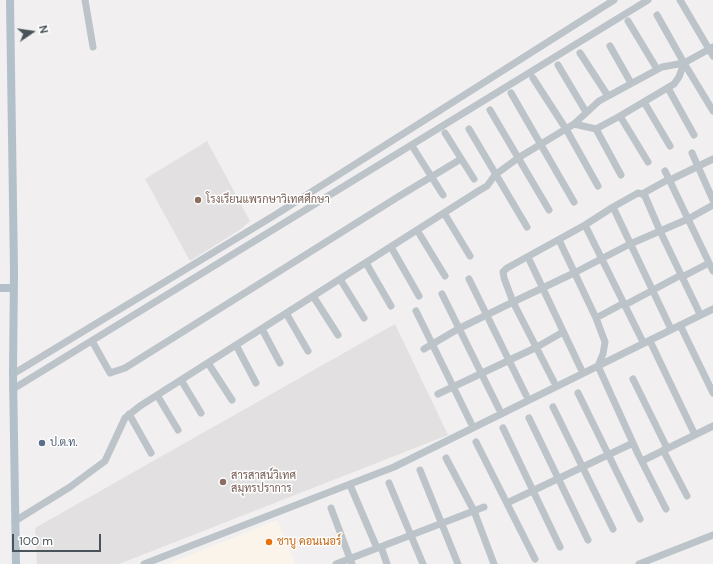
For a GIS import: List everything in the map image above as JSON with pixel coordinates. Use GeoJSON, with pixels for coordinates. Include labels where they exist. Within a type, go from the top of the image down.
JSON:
{"type":"FeatureCollection","features":[{"type":"Feature","properties":{"kind":"main road"},"geometry":{"type":"LineString","coordinates":[[10,0],[16,564]]}},
{"type":"Feature","properties":{"kind":"main road"},"geometry":{"type":"LineString","coordinates":[[0,288],[14,288]]}},
{"type":"Feature","properties":{"kind":"street"},"geometry":{"type":"LineString","coordinates":[[85,0],[93,47]]}},
{"type":"Feature","properties":{"kind":"street"},"geometry":{"type":"LineString","coordinates":[[13,374],[275,215],[614,0]]}},
{"type":"Feature","properties":{"kind":"street"},"geometry":{"type":"LineString","coordinates":[[13,389],[648,0]]}},
{"type":"Feature","properties":{"kind":"street"},"geometry":{"type":"LineString","coordinates":[[680,0],[711,48],[713,56]]}},
{"type":"Feature","properties":{"kind":"street"},"geometry":{"type":"LineString","coordinates":[[657,15],[713,111]]}},
{"type":"Feature","properties":{"kind":"street"},"geometry":{"type":"LineString","coordinates":[[628,21],[657,69]]}},
{"type":"Feature","properties":{"kind":"street"},"geometry":{"type":"LineString","coordinates":[[610,46],[631,83]]}},
{"type":"Feature","properties":{"kind":"street"},"geometry":{"type":"LineString","coordinates":[[15,521],[70,487],[105,461],[125,418],[129,414],[487,186],[495,175],[518,158],[574,124],[599,101],[657,69],[669,65],[684,63],[711,48]]}},
{"type":"Feature","properties":{"kind":"street"},"geometry":{"type":"LineString","coordinates":[[580,52],[608,96]]}},
{"type":"Feature","properties":{"kind":"street"},"geometry":{"type":"LineString","coordinates":[[574,124],[596,130],[677,82],[684,63]]}},
{"type":"Feature","properties":{"kind":"street"},"geometry":{"type":"LineString","coordinates":[[558,65],[586,112]]}},
{"type":"Feature","properties":{"kind":"street"},"geometry":{"type":"LineString","coordinates":[[534,78],[566,129],[598,186]]}},
{"type":"Feature","properties":{"kind":"street"},"geometry":{"type":"LineString","coordinates":[[668,88],[694,135]]}},
{"type":"Feature","properties":{"kind":"street"},"geometry":{"type":"LineString","coordinates":[[511,93],[574,202]]}},
{"type":"Feature","properties":{"kind":"street"},"geometry":{"type":"LineString","coordinates":[[644,102],[670,146]]}},
{"type":"Feature","properties":{"kind":"street"},"geometry":{"type":"LineString","coordinates":[[490,110],[549,210]]}},
{"type":"Feature","properties":{"kind":"street"},"geometry":{"type":"LineString","coordinates":[[620,116],[648,162]]}},
{"type":"Feature","properties":{"kind":"street"},"geometry":{"type":"LineString","coordinates":[[469,130],[527,227]]}},
{"type":"Feature","properties":{"kind":"street"},"geometry":{"type":"LineString","coordinates":[[596,130],[621,175]]}},
{"type":"Feature","properties":{"kind":"street"},"geometry":{"type":"LineString","coordinates":[[445,133],[474,179]]}},
{"type":"Feature","properties":{"kind":"street"},"geometry":{"type":"LineString","coordinates":[[414,150],[443,195]]}},
{"type":"Feature","properties":{"kind":"street"},"geometry":{"type":"LineString","coordinates":[[692,153],[713,200]]}},
{"type":"Feature","properties":{"kind":"street"},"geometry":{"type":"LineString","coordinates":[[92,341],[110,372],[125,368],[461,159]]}},
{"type":"Feature","properties":{"kind":"street"},"geometry":{"type":"LineString","coordinates":[[642,194],[713,159]]}},
{"type":"Feature","properties":{"kind":"street"},"geometry":{"type":"LineString","coordinates":[[665,171],[713,271]]}},
{"type":"Feature","properties":{"kind":"street"},"geometry":{"type":"LineString","coordinates":[[554,382],[513,302],[503,272],[507,268],[585,225],[638,192],[645,196],[660,231],[700,312]]}},
{"type":"Feature","properties":{"kind":"street"},"geometry":{"type":"LineString","coordinates":[[424,349],[486,315],[574,273],[630,244],[688,219],[713,205]]}},
{"type":"Feature","properties":{"kind":"street"},"geometry":{"type":"LineString","coordinates":[[613,207],[670,327]]}},
{"type":"Feature","properties":{"kind":"street"},"geometry":{"type":"LineString","coordinates":[[444,213],[470,256]]}},
{"type":"Feature","properties":{"kind":"street"},"geometry":{"type":"LineString","coordinates":[[585,225],[642,340]]}},
{"type":"Feature","properties":{"kind":"street"},"geometry":{"type":"LineString","coordinates":[[417,230],[445,276]]}},
{"type":"Feature","properties":{"kind":"street"},"geometry":{"type":"LineString","coordinates":[[559,240],[596,318],[605,342],[603,354],[598,366],[633,443],[666,509]]}},
{"type":"Feature","properties":{"kind":"street"},"geometry":{"type":"LineString","coordinates":[[391,247],[419,296]]}},
{"type":"Feature","properties":{"kind":"street"},"geometry":{"type":"LineString","coordinates":[[528,257],[581,369]]}},
{"type":"Feature","properties":{"kind":"street"},"geometry":{"type":"LineString","coordinates":[[366,263],[391,306]]}},
{"type":"Feature","properties":{"kind":"street"},"geometry":{"type":"LineString","coordinates":[[596,318],[709,263]]}},
{"type":"Feature","properties":{"kind":"street"},"geometry":{"type":"LineString","coordinates":[[340,279],[364,318]]}},
{"type":"Feature","properties":{"kind":"street"},"geometry":{"type":"LineString","coordinates":[[469,279],[526,396]]}},
{"type":"Feature","properties":{"kind":"street"},"geometry":{"type":"LineString","coordinates":[[442,294],[458,329],[499,409]]}},
{"type":"Feature","properties":{"kind":"street"},"geometry":{"type":"LineString","coordinates":[[313,296],[338,334]]}},
{"type":"Feature","properties":{"kind":"street"},"geometry":{"type":"LineString","coordinates":[[144,564],[394,468],[680,325],[712,311]]}},
{"type":"Feature","properties":{"kind":"street"},"geometry":{"type":"LineString","coordinates":[[416,312],[471,423]]}},
{"type":"Feature","properties":{"kind":"street"},"geometry":{"type":"LineString","coordinates":[[286,313],[308,351]]}},
{"type":"Feature","properties":{"kind":"street"},"geometry":{"type":"LineString","coordinates":[[680,325],[713,394]]}},
{"type":"Feature","properties":{"kind":"street"},"geometry":{"type":"LineString","coordinates":[[262,329],[280,363]]}},
{"type":"Feature","properties":{"kind":"street"},"geometry":{"type":"LineString","coordinates":[[438,394],[509,361],[563,332]]}},
{"type":"Feature","properties":{"kind":"street"},"geometry":{"type":"LineString","coordinates":[[650,341],[695,435]]}},
{"type":"Feature","properties":{"kind":"street"},"geometry":{"type":"LineString","coordinates":[[236,345],[256,383]]}},
{"type":"Feature","properties":{"kind":"street"},"geometry":{"type":"LineString","coordinates":[[208,363],[232,400]]}},
{"type":"Feature","properties":{"kind":"street"},"geometry":{"type":"LineString","coordinates":[[633,379],[687,496]]}},
{"type":"Feature","properties":{"kind":"street"},"geometry":{"type":"LineString","coordinates":[[181,380],[201,413]]}},
{"type":"Feature","properties":{"kind":"street"},"geometry":{"type":"LineString","coordinates":[[578,393],[640,519]]}},
{"type":"Feature","properties":{"kind":"street"},"geometry":{"type":"LineString","coordinates":[[157,396],[178,430]]}},
{"type":"Feature","properties":{"kind":"street"},"geometry":{"type":"LineString","coordinates":[[553,407],[613,529]]}},
{"type":"Feature","properties":{"kind":"street"},"geometry":{"type":"LineString","coordinates":[[129,414],[151,453]]}},
{"type":"Feature","properties":{"kind":"street"},"geometry":{"type":"LineString","coordinates":[[529,418],[588,540]]}},
{"type":"Feature","properties":{"kind":"street"},"geometry":{"type":"LineString","coordinates":[[642,461],[713,426]]}},
{"type":"Feature","properties":{"kind":"street"},"geometry":{"type":"LineString","coordinates":[[503,428],[560,547]]}},
{"type":"Feature","properties":{"kind":"street"},"geometry":{"type":"LineString","coordinates":[[476,442],[536,559]]}},
{"type":"Feature","properties":{"kind":"street"},"geometry":{"type":"LineString","coordinates":[[507,503],[633,443]]}},
{"type":"Feature","properties":{"kind":"street"},"geometry":{"type":"LineString","coordinates":[[446,458],[474,511],[494,564]]}},
{"type":"Feature","properties":{"kind":"street"},"geometry":{"type":"LineString","coordinates":[[420,470],[458,564]]}},
{"type":"Feature","properties":{"kind":"street"},"geometry":{"type":"LineString","coordinates":[[389,483],[423,564]]}},
{"type":"Feature","properties":{"kind":"street"},"geometry":{"type":"LineString","coordinates":[[350,485],[387,564]]}},
{"type":"Feature","properties":{"kind":"street"},"geometry":{"type":"LineString","coordinates":[[336,564],[351,561],[379,548],[484,507]]}},
{"type":"Feature","properties":{"kind":"street"},"geometry":{"type":"LineString","coordinates":[[331,508],[351,561]]}},
{"type":"Feature","properties":{"kind":"street"},"geometry":{"type":"LineString","coordinates":[[639,564],[713,535]]}},
{"type":"Feature","properties":{"kind":"shaded area","name":"โรงเรียนแพรกษาวิเทศศึกษา"},"geometry":{"type":"Polygon","coordinates":[[[207,141],[250,221],[241,229],[190,261],[145,179],[207,141]]]}},
{"type":"Feature","properties":{"kind":"shaded area","name":"สารสาสน์วิเทศ สมุทรปราการ"},"geometry":{"type":"Polygon","coordinates":[[[395,324],[448,435],[119,564],[37,564],[35,528],[395,324]]]}},
{"type":"Feature","properties":{"kind":"shaded area"},"geometry":{"type":"Polygon","coordinates":[[[277,520],[295,564],[168,564],[277,520]]]}},
{"type":"Feature","properties":{"kind":"place","name":"โรงเรียนแพรกษาวิเทศศึกษา"},"geometry":{"type":"Point","coordinates":[198,200]}},
{"type":"Feature","properties":{"kind":"place","name":"ป.ต.ท."},"geometry":{"type":"Point","coordinates":[42,443]}},
{"type":"Feature","properties":{"kind":"place","name":"สารสาสน์วิเทศ สมุทรปราการ"},"geometry":{"type":"Point","coordinates":[223,482]}},
{"type":"Feature","properties":{"kind":"place","name":"ชาบู คอนเนอร์"},"geometry":{"type":"Point","coordinates":[269,542]}}]}
